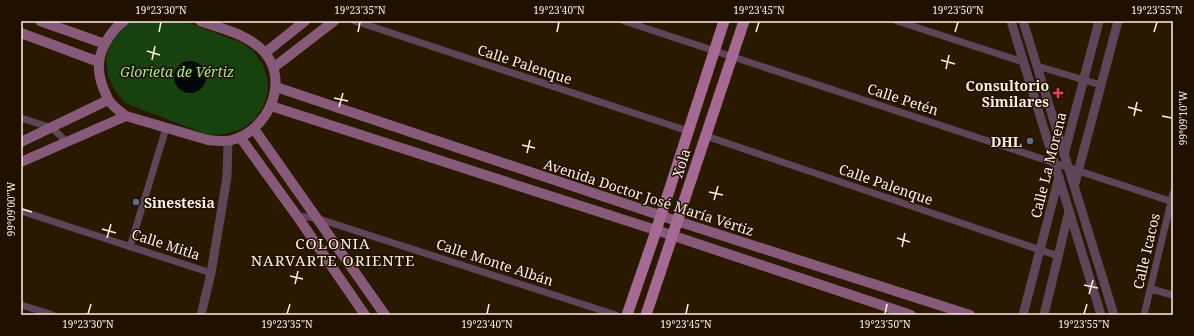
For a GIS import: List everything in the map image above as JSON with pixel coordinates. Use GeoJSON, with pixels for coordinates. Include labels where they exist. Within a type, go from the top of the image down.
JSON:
{"type":"FeatureCollection","features":[{"type":"Feature","properties":{"kind":"main road"},"geometry":{"type":"LineString","coordinates":[[40,21],[105,44]]}},
{"type":"Feature","properties":{"kind":"main road"},"geometry":{"type":"LineString","coordinates":[[124,21],[112,32],[105,44],[99,62],[100,74],[108,100],[116,109],[126,116],[208,140],[228,141],[240,137],[254,129],[263,120],[271,106],[276,86],[276,77],[274,68],[265,53],[252,41],[202,21]]}},
{"type":"Feature","properties":{"kind":"main road"},"geometry":{"type":"LineString","coordinates":[[265,53],[305,21]]}},
{"type":"Feature","properties":{"kind":"main road"},"geometry":{"type":"LineString","coordinates":[[274,68],[334,21]]}},
{"type":"Feature","properties":{"kind":"main road","name":"Xola"},"geometry":{"type":"LineString","coordinates":[[627,315],[661,216],[724,21]]}},
{"type":"Feature","properties":{"kind":"main road","name":"Xola"},"geometry":{"type":"LineString","coordinates":[[646,315],[744,21]]}},
{"type":"Feature","properties":{"kind":"main road"},"geometry":{"type":"LineString","coordinates":[[21,32],[99,62]]}},
{"type":"Feature","properties":{"kind":"main road","name":"Avenida Doctor José María Vértiz"},"geometry":{"type":"LineString","coordinates":[[276,86],[661,216],[970,315]]}},
{"type":"Feature","properties":{"kind":"main road"},"geometry":{"type":"LineString","coordinates":[[21,142],[108,100]]}},
{"type":"Feature","properties":{"kind":"main road"},"geometry":{"type":"LineString","coordinates":[[271,106],[911,315]]}},
{"type":"Feature","properties":{"kind":"main road"},"geometry":{"type":"LineString","coordinates":[[21,162],[126,116]]}},
{"type":"Feature","properties":{"kind":"main road"},"geometry":{"type":"LineString","coordinates":[[254,129],[385,315]]}},
{"type":"Feature","properties":{"kind":"main road"},"geometry":{"type":"LineString","coordinates":[[240,137],[366,315]]}},
{"type":"Feature","properties":{"kind":"main road"},"geometry":{"type":"LineString","coordinates":[[354,298],[367,290]]}},
{"type":"Feature","properties":{"kind":"street","name":"Calle Palenque"},"geometry":{"type":"LineString","coordinates":[[355,21],[688,132]]}},
{"type":"Feature","properties":{"kind":"street","name":"Calle Petén"},"geometry":{"type":"LineString","coordinates":[[624,21],[1172,202]]}},
{"type":"Feature","properties":{"kind":"street"},"geometry":{"type":"LineString","coordinates":[[897,21],[1023,62]]}},
{"type":"Feature","properties":{"kind":"street"},"geometry":{"type":"LineString","coordinates":[[1011,21],[1023,62],[1061,165],[1074,186],[1114,315]]}},
{"type":"Feature","properties":{"kind":"street"},"geometry":{"type":"LineString","coordinates":[[1023,21],[1064,155]]}},
{"type":"Feature","properties":{"kind":"street","name":"Calle La Morena"},"geometry":{"type":"LineString","coordinates":[[1061,165],[1099,21]]}},
{"type":"Feature","properties":{"kind":"street"},"geometry":{"type":"LineString","coordinates":[[1044,315],[1078,170],[1118,21]]}},
{"type":"Feature","properties":{"kind":"street"},"geometry":{"type":"LineString","coordinates":[[1037,66],[1101,86]]}},
{"type":"Feature","properties":{"kind":"street"},"geometry":{"type":"LineString","coordinates":[[21,118],[52,128],[67,142]]}},
{"type":"Feature","properties":{"kind":"street"},"geometry":{"type":"LineString","coordinates":[[130,247],[166,128]]}},
{"type":"Feature","properties":{"kind":"street","name":"Calle Palenque"},"geometry":{"type":"LineString","coordinates":[[706,136],[1058,256]]}},
{"type":"Feature","properties":{"kind":"street"},"geometry":{"type":"LineString","coordinates":[[202,315],[211,273],[227,177],[228,141]]}},
{"type":"Feature","properties":{"kind":"street"},"geometry":{"type":"LineString","coordinates":[[1061,165],[1059,178],[1101,315]]}},
{"type":"Feature","properties":{"kind":"street","name":"Calle La Morena"},"geometry":{"type":"LineString","coordinates":[[1023,315],[1059,178]]}},
{"type":"Feature","properties":{"kind":"street","name":"Calle Icacos"},"geometry":{"type":"LineString","coordinates":[[1144,315],[1173,193]]}},
{"type":"Feature","properties":{"kind":"street","name":"Calle Mitla"},"geometry":{"type":"LineString","coordinates":[[21,211],[211,273]]}},
{"type":"Feature","properties":{"kind":"street","name":"Calle Monte Albán"},"geometry":{"type":"LineString","coordinates":[[297,216],[316,218],[616,315]]}},
{"type":"Feature","properties":{"kind":"street"},"geometry":{"type":"LineString","coordinates":[[1151,289],[1173,295]]}},
{"type":"Feature","properties":{"kind":"street"},"geometry":{"type":"LineString","coordinates":[[21,305],[53,315]]}},
{"type":"Feature","properties":{"kind":"green space","name":"Glorieta de Vértiz"},"geometry":{"type":"Polygon","coordinates":[[[130,21],[184,21],[242,43],[253,51],[262,63],[267,77],[268,92],[263,107],[254,120],[240,130],[224,134],[208,135],[125,103],[115,90],[108,76],[106,59],[110,43],[119,29],[130,21]]]}},
{"type":"Feature","properties":{"kind":"shaded area"},"geometry":{"type":"Polygon","coordinates":[[[187,61],[193,61],[202,65],[206,77],[202,89],[193,93],[187,93],[178,89],[174,80],[174,74],[178,65],[187,61]]]}},
{"type":"Feature","properties":{"kind":"place","name":"Consultorio Similares"},"geometry":{"type":"Point","coordinates":[1058,93]}},
{"type":"Feature","properties":{"kind":"place","name":"DHL"},"geometry":{"type":"Point","coordinates":[1030,141]}},
{"type":"Feature","properties":{"kind":"place","name":"Sinestesia"},"geometry":{"type":"Point","coordinates":[136,202]}},
{"type":"Feature","properties":{"kind":"district","name":"COLONIA NARVARTE ORIENTE"},"geometry":{"type":"Point","coordinates":[333,252]}}]}
